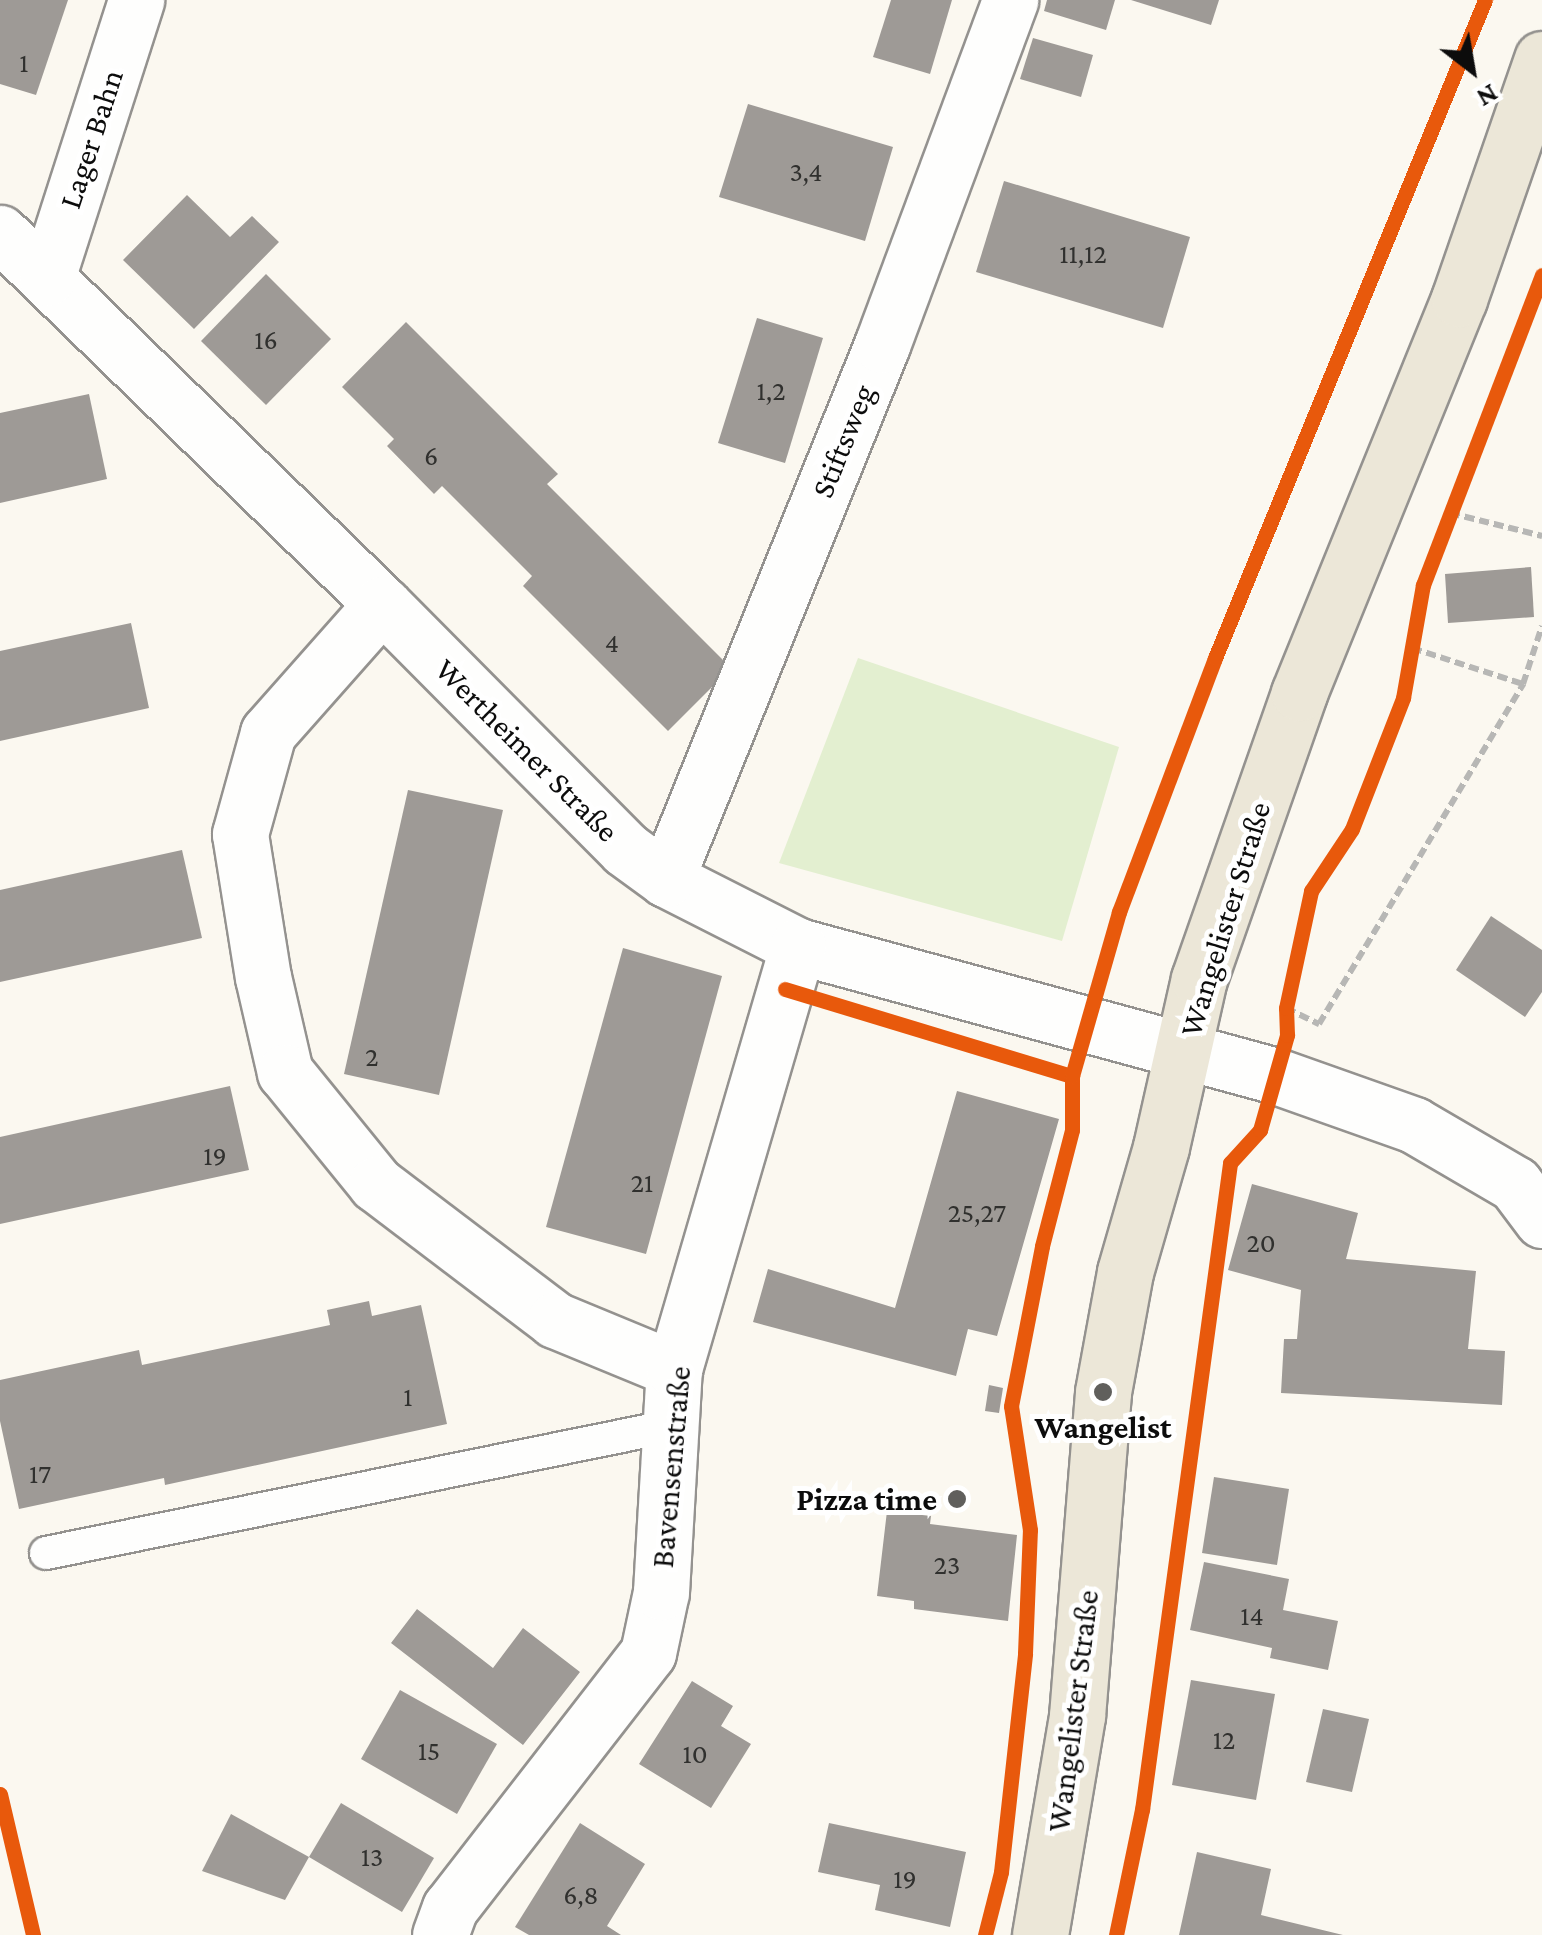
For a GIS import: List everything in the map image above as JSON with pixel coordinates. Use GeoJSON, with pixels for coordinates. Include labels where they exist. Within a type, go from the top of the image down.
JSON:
{"type":"FeatureCollection","features":[{"type":"Feature","properties":{"kind":"main road","name":"Wangelister Straße"},"geometry":{"type":"LineString","coordinates":[[1040,1935],[1078,1716],[1103,1392],[1125,1272],[1184,1052],[1199,979],[1299,693],[1459,299],[1542,59]]}},
{"type":"Feature","properties":{"kind":"street","name":"Lager Bahn"},"geometry":{"type":"LineString","coordinates":[[47,278],[136,0]]}},
{"type":"Feature","properties":{"kind":"street","name":"Stiftsweg"},"geometry":{"type":"LineString","coordinates":[[666,879],[882,345],[1010,0]]}},
{"type":"Feature","properties":{"kind":"street","name":"Wertheimer Straße"},"geometry":{"type":"LineString","coordinates":[[0,233],[382,604],[625,849],[666,879],[798,946],[1276,1076],[1414,1124],[1515,1184],[1542,1220]]}},
{"type":"Feature","properties":{"kind":"street"},"geometry":{"type":"LineString","coordinates":[[382,604],[268,734],[240,834],[263,977],[285,1072],[376,1184],[555,1320],[674,1370]]}},
{"type":"Feature","properties":{"kind":"street","name":"Bavensenstraße"},"geometry":{"type":"LineString","coordinates":[[440,1935],[450,1908],[648,1653],[661,1592],[674,1370],[798,946]]}},
{"type":"Feature","properties":{"kind":"lane"},"geometry":{"type":"LineString","coordinates":[[46,1554],[671,1426]]}},
{"type":"Feature","properties":{"kind":"path"},"geometry":{"type":"LineString","coordinates":[[1450,513],[1542,536]]}},
{"type":"Feature","properties":{"kind":"path"},"geometry":{"type":"LineString","coordinates":[[1286,1008],[1318,1024],[1523,684],[1542,626]]}},
{"type":"Feature","properties":{"kind":"path"},"geometry":{"type":"LineString","coordinates":[[1412,648],[1523,684]]}},
{"type":"Feature","properties":{"kind":"green space"},"geometry":{"type":"Polygon","coordinates":[[[858,658],[1119,747],[1062,941],[779,863],[858,658]]]}},
{"type":"Feature","properties":{"kind":"building"},"geometry":{"type":"Polygon","coordinates":[[[0,0],[68,0],[36,95],[0,84],[0,0]]]}},
{"type":"Feature","properties":{"kind":"building"},"geometry":{"type":"Polygon","coordinates":[[[891,0],[952,0],[930,74],[873,57],[891,0]]]}},
{"type":"Feature","properties":{"kind":"building"},"geometry":{"type":"Polygon","coordinates":[[[1047,0],[1115,0],[1106,30],[1044,11],[1047,0]]]}},
{"type":"Feature","properties":{"kind":"building"},"geometry":{"type":"Polygon","coordinates":[[[1131,0],[1219,0],[1211,25],[1131,0]]]}},
{"type":"Feature","properties":{"kind":"building"},"geometry":{"type":"Polygon","coordinates":[[[1033,38],[1093,55],[1081,97],[1020,79],[1033,38]]]}},
{"type":"Feature","properties":{"kind":"building"},"geometry":{"type":"Polygon","coordinates":[[[748,104],[893,147],[865,241],[719,197],[748,104]]]}},
{"type":"Feature","properties":{"kind":"building"},"geometry":{"type":"Polygon","coordinates":[[[1004,181],[1190,237],[1163,328],[976,272],[1004,181]]]}},
{"type":"Feature","properties":{"kind":"building"},"geometry":{"type":"Polygon","coordinates":[[[187,195],[230,237],[252,216],[279,242],[194,329],[123,260],[187,195]]]}},
{"type":"Feature","properties":{"kind":"building"},"geometry":{"type":"Polygon","coordinates":[[[266,274],[331,339],[266,405],[201,341],[266,274]]]}},
{"type":"Feature","properties":{"kind":"building"},"geometry":{"type":"Polygon","coordinates":[[[757,318],[823,338],[785,463],[718,443],[757,318]]]}},
{"type":"Feature","properties":{"kind":"building"},"geometry":{"type":"Polygon","coordinates":[[[406,322],[558,474],[547,484],[731,668],[668,731],[523,586],[532,576],[442,486],[434,494],[387,446],[394,439],[342,387],[406,322]]]}},
{"type":"Feature","properties":{"kind":"building"},"geometry":{"type":"Polygon","coordinates":[[[89,394],[107,479],[0,503],[0,413],[89,394]]]}},
{"type":"Feature","properties":{"kind":"building"},"geometry":{"type":"Polygon","coordinates":[[[1531,567],[1534,617],[1448,623],[1445,574],[1531,567]]]}},
{"type":"Feature","properties":{"kind":"building"},"geometry":{"type":"Polygon","coordinates":[[[131,623],[149,708],[0,741],[0,651],[131,623]]]}},
{"type":"Feature","properties":{"kind":"building"},"geometry":{"type":"Polygon","coordinates":[[[408,790],[503,810],[439,1095],[344,1074],[408,790]]]}},
{"type":"Feature","properties":{"kind":"building"},"geometry":{"type":"Polygon","coordinates":[[[182,850],[202,938],[0,982],[0,890],[182,850]]]}},
{"type":"Feature","properties":{"kind":"building"},"geometry":{"type":"Polygon","coordinates":[[[1491,916],[1542,950],[1542,992],[1525,1017],[1456,970],[1491,916]]]}},
{"type":"Feature","properties":{"kind":"building"},"geometry":{"type":"Polygon","coordinates":[[[623,948],[722,976],[646,1254],[546,1227],[623,948]]]}},
{"type":"Feature","properties":{"kind":"building"},"geometry":{"type":"Polygon","coordinates":[[[230,1086],[249,1170],[0,1224],[0,1137],[230,1086]]]}},
{"type":"Feature","properties":{"kind":"building"},"geometry":{"type":"Polygon","coordinates":[[[957,1091],[1059,1119],[997,1336],[968,1329],[956,1376],[753,1322],[768,1269],[895,1308],[957,1091]]]}},
{"type":"Feature","properties":{"kind":"building"},"geometry":{"type":"Polygon","coordinates":[[[1252,1184],[1358,1213],[1346,1259],[1476,1271],[1468,1349],[1505,1351],[1502,1405],[1281,1393],[1284,1339],[1297,1339],[1301,1290],[1228,1270],[1252,1184]]]}},
{"type":"Feature","properties":{"kind":"building"},"geometry":{"type":"Polygon","coordinates":[[[369,1301],[372,1316],[421,1305],[447,1424],[165,1485],[164,1478],[19,1509],[0,1421],[0,1380],[139,1350],[142,1365],[330,1325],[327,1310],[369,1301]]]}},
{"type":"Feature","properties":{"kind":"building"},"geometry":{"type":"Polygon","coordinates":[[[989,1385],[1003,1388],[999,1413],[985,1411],[989,1385]]]}},
{"type":"Feature","properties":{"kind":"building"},"geometry":{"type":"Polygon","coordinates":[[[1214,1477],[1289,1489],[1277,1565],[1202,1553],[1214,1477]]]}},
{"type":"Feature","properties":{"kind":"building"},"geometry":{"type":"Polygon","coordinates":[[[887,1511],[931,1516],[930,1524],[1017,1535],[1008,1621],[914,1609],[914,1601],[877,1596],[887,1511]]]}},
{"type":"Feature","properties":{"kind":"building"},"geometry":{"type":"Polygon","coordinates":[[[1204,1562],[1289,1579],[1283,1610],[1338,1621],[1328,1670],[1270,1658],[1272,1648],[1190,1630],[1204,1562]]]}},
{"type":"Feature","properties":{"kind":"building"},"geometry":{"type":"Polygon","coordinates":[[[417,1609],[493,1668],[523,1628],[580,1672],[523,1745],[391,1643],[417,1609]]]}},
{"type":"Feature","properties":{"kind":"building"},"geometry":{"type":"Polygon","coordinates":[[[1191,1680],[1275,1694],[1256,1800],[1172,1785],[1191,1680]]]}},
{"type":"Feature","properties":{"kind":"building"},"geometry":{"type":"Polygon","coordinates":[[[692,1681],[733,1706],[721,1726],[751,1744],[711,1808],[639,1764],[692,1681]]]}},
{"type":"Feature","properties":{"kind":"building"},"geometry":{"type":"Polygon","coordinates":[[[400,1690],[497,1744],[457,1814],[361,1759],[400,1690]]]}},
{"type":"Feature","properties":{"kind":"building"},"geometry":{"type":"Polygon","coordinates":[[[1323,1709],[1369,1719],[1352,1792],[1306,1782],[1323,1709]]]}},
{"type":"Feature","properties":{"kind":"building"},"geometry":{"type":"Polygon","coordinates":[[[341,1803],[434,1858],[402,1912],[309,1857],[341,1803]]]}},
{"type":"Feature","properties":{"kind":"building"},"geometry":{"type":"Polygon","coordinates":[[[231,1814],[309,1857],[285,1900],[202,1871],[231,1814]]]}},
{"type":"Feature","properties":{"kind":"building"},"geometry":{"type":"Polygon","coordinates":[[[580,1823],[645,1864],[607,1926],[621,1935],[529,1935],[515,1927],[580,1823]]]}},
{"type":"Feature","properties":{"kind":"building"},"geometry":{"type":"Polygon","coordinates":[[[829,1823],[966,1852],[950,1927],[875,1910],[880,1885],[818,1872],[829,1823]]]}},
{"type":"Feature","properties":{"kind":"building"},"geometry":{"type":"Polygon","coordinates":[[[1197,1852],[1271,1869],[1261,1915],[1343,1935],[1179,1935],[1197,1852]]]}},
{"type":"Feature","properties":{"kind":"cycle path"},"geometry":{"type":"LineString","coordinates":[[985,1935],[1001,1872],[1025,1653],[1030,1530],[1011,1406],[1042,1246],[1072,1130],[1072,1076],[1119,912],[1215,658],[1485,0]]}},
{"type":"Feature","properties":{"kind":"cycle path"},"geometry":{"type":"LineString","coordinates":[[1116,1935],[1142,1810],[1230,1163],[1260,1130],[1287,1035],[1286,1008],[1311,891],[1352,829],[1403,698],[1423,585],[1542,275]]}},
{"type":"Feature","properties":{"kind":"cycle path"},"geometry":{"type":"LineString","coordinates":[[785,989],[1072,1076]]}},
{"type":"Feature","properties":{"kind":"cycle path"},"geometry":{"type":"LineString","coordinates":[[0,1794],[33,1935]]}},
{"type":"Feature","properties":{"kind":"place","name":"Wangelist"},"geometry":{"type":"Point","coordinates":[1103,1392]}},
{"type":"Feature","properties":{"kind":"place","name":"Pizza time"},"geometry":{"type":"Point","coordinates":[957,1499]}}]}
